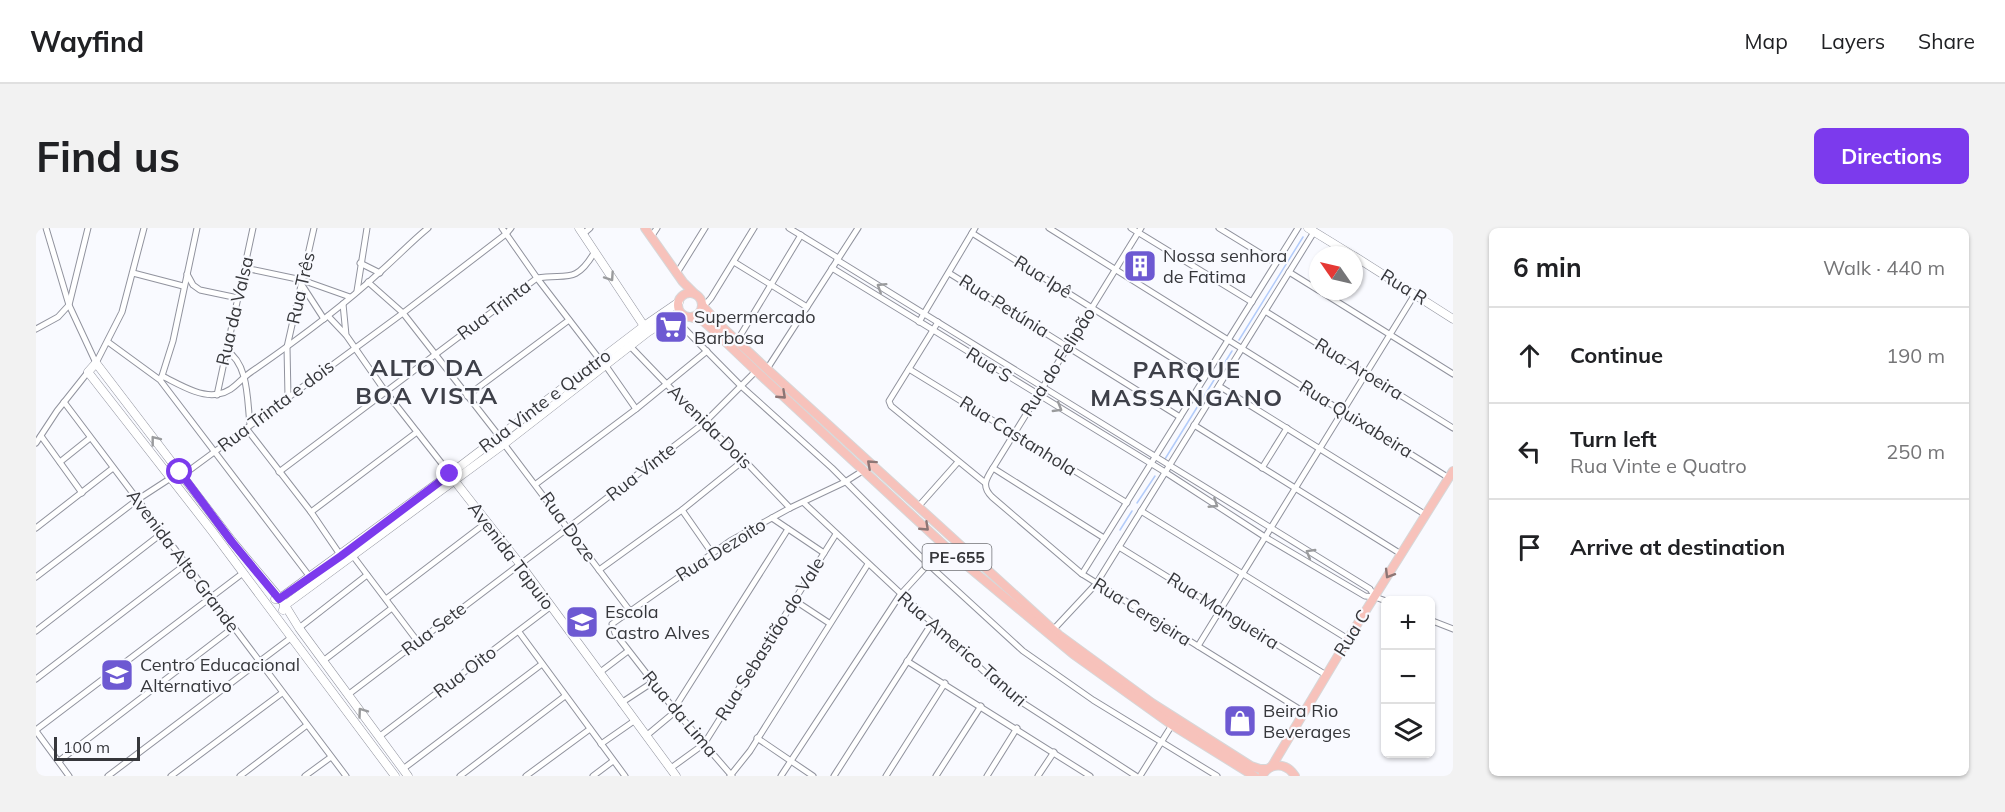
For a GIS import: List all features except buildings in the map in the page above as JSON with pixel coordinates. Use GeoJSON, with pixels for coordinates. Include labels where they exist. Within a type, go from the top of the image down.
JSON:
{"type":"FeatureCollection","features":[{"type":"Feature","properties":{"kind":"main road","name":"PE-655"},"geometry":{"type":"LineString","coordinates":[[645,228],[677,273],[700,299],[702,307],[1053,630],[1143,696],[1251,766],[1267,770],[1277,765],[1287,767],[1295,776]]}},
{"type":"Feature","properties":{"kind":"main road"},"geometry":{"type":"LineString","coordinates":[[676,314],[678,302],[687,294],[695,294]]}},
{"type":"Feature","properties":{"kind":"main road"},"geometry":{"type":"LineString","coordinates":[[690,317],[699,314],[702,307]]}},
{"type":"Feature","properties":{"kind":"main road","name":"PE-655"},"geometry":{"type":"LineString","coordinates":[[676,314],[698,319],[707,324],[945,546],[1073,654],[1172,725],[1254,776]]}},
{"type":"Feature","properties":{"kind":"main road","name":"Rua C"},"geometry":{"type":"LineString","coordinates":[[1267,770],[1451,474]]}},
{"type":"Feature","properties":{"kind":"street"},"geometry":{"type":"LineString","coordinates":[[46,228],[69,305],[96,363],[282,602],[406,773],[542,664]]}},
{"type":"Feature","properties":{"kind":"street"},"geometry":{"type":"LineString","coordinates":[[36,329],[58,316],[69,305],[88,228]]}},
{"type":"Feature","properties":{"kind":"street"},"geometry":{"type":"LineString","coordinates":[[36,443],[64,402],[96,363],[108,342],[122,312],[144,228]]}},
{"type":"Feature","properties":{"kind":"street"},"geometry":{"type":"LineString","coordinates":[[161,378],[175,334],[183,286],[197,228]]}},
{"type":"Feature","properties":{"kind":"street","name":"Rua da Valsa"},"geometry":{"type":"LineString","coordinates":[[217,395],[253,228]]}},
{"type":"Feature","properties":{"kind":"street","name":"Rua Três"},"geometry":{"type":"LineString","coordinates":[[288,397],[287,347],[314,228]]}},
{"type":"Feature","properties":{"kind":"street"},"geometry":{"type":"LineString","coordinates":[[357,291],[367,228]]}},
{"type":"Feature","properties":{"kind":"street"},"geometry":{"type":"LineString","coordinates":[[502,228],[636,409]]}},
{"type":"Feature","properties":{"kind":"street","name":"Rua Trinta e dois"},"geometry":{"type":"LineString","coordinates":[[36,577],[137,501],[215,452],[403,313],[511,228]]}},
{"type":"Feature","properties":{"kind":"street"},"geometry":{"type":"LineString","coordinates":[[590,228],[581,231],[646,329]]}},
{"type":"Feature","properties":{"kind":"street"},"geometry":{"type":"LineString","coordinates":[[651,237],[657,228]]}},
{"type":"Feature","properties":{"kind":"street"},"geometry":{"type":"LineString","coordinates":[[677,273],[705,228]]}},
{"type":"Feature","properties":{"kind":"street"},"geometry":{"type":"LineString","coordinates":[[702,307],[711,298],[754,228]]}},
{"type":"Feature","properties":{"kind":"street","name":"Rua S"},"geometry":{"type":"LineString","coordinates":[[789,228],[1370,589],[1375,597]]}},
{"type":"Feature","properties":{"kind":"street"},"geometry":{"type":"LineString","coordinates":[[767,369],[858,228]]}},
{"type":"Feature","properties":{"kind":"street","name":"Rua Quixabeira"},"geometry":{"type":"LineString","coordinates":[[1049,228],[1344,411],[1451,474]]}},
{"type":"Feature","properties":{"kind":"street"},"geometry":{"type":"LineString","coordinates":[[1131,228],[1140,230],[1251,302]]}},
{"type":"Feature","properties":{"kind":"street"},"geometry":{"type":"LineString","coordinates":[[1219,228],[1276,263]]}},
{"type":"Feature","properties":{"kind":"street"},"geometry":{"type":"LineString","coordinates":[[1082,574],[1298,228]]}},
{"type":"Feature","properties":{"kind":"street"},"geometry":{"type":"LineString","coordinates":[[108,342],[161,378],[196,391],[217,395],[231,390],[243,378],[343,304],[380,273],[426,229]]}},
{"type":"Feature","properties":{"kind":"street"},"geometry":{"type":"LineString","coordinates":[[919,322],[974,230]]}},
{"type":"Feature","properties":{"kind":"street","name":"Rua Ipê"},"geometry":{"type":"LineString","coordinates":[[974,230],[1204,378]]}},
{"type":"Feature","properties":{"kind":"street","name":"Rua do Felipão"},"geometry":{"type":"LineString","coordinates":[[984,482],[1140,230]]}},
{"type":"Feature","properties":{"kind":"street"},"geometry":{"type":"LineString","coordinates":[[1053,630],[1096,584],[1289,272],[1311,230]]}},
{"type":"Feature","properties":{"kind":"street","name":"Rua R"},"geometry":{"type":"LineString","coordinates":[[1311,230],[1337,246]]}},
{"type":"Feature","properties":{"kind":"street"},"geometry":{"type":"LineString","coordinates":[[737,341],[801,235]]}},
{"type":"Feature","properties":{"kind":"street"},"geometry":{"type":"LineString","coordinates":[[537,278],[570,276],[585,265],[594,253]]}},
{"type":"Feature","properties":{"kind":"street"},"geometry":{"type":"LineString","coordinates":[[734,262],[807,307]]}},
{"type":"Feature","properties":{"kind":"street","name":"Rua R"},"geometry":{"type":"LineString","coordinates":[[1363,262],[1453,319]]}},
{"type":"Feature","properties":{"kind":"street"},"geometry":{"type":"LineString","coordinates":[[360,263],[380,273]]}},
{"type":"Feature","properties":{"kind":"street"},"geometry":{"type":"LineString","coordinates":[[245,268],[350,297]]}},
{"type":"Feature","properties":{"kind":"street","name":"Rua S"},"geometry":{"type":"LineString","coordinates":[[832,268],[1165,472],[1265,537],[1365,596],[1381,599]]}},
{"type":"Feature","properties":{"kind":"street"},"geometry":{"type":"LineString","coordinates":[[1289,272],[1309,284]]}},
{"type":"Feature","properties":{"kind":"street"},"geometry":{"type":"LineString","coordinates":[[133,273],[183,286]]}},
{"type":"Feature","properties":{"kind":"street","name":"Rua Petúnia"},"geometry":{"type":"LineString","coordinates":[[949,273],[1180,417]]}},
{"type":"Feature","properties":{"kind":"street"},"geometry":{"type":"LineString","coordinates":[[187,274],[193,285],[200,290],[238,298]]}},
{"type":"Feature","properties":{"kind":"street","name":"Rua Trinta"},"geometry":{"type":"LineString","coordinates":[[279,472],[537,278]]}},
{"type":"Feature","properties":{"kind":"street","name":"Rua Doze"},"geometry":{"type":"LineString","coordinates":[[368,282],[403,313],[536,484],[630,611]]}},
{"type":"Feature","properties":{"kind":"street","name":"Avenida Tapuio"},"geometry":{"type":"LineString","coordinates":[[302,283],[326,317],[346,335],[385,391],[520,564],[676,776]]}},
{"type":"Feature","properties":{"kind":"street"},"geometry":{"type":"LineString","coordinates":[[1198,646],[1415,294]]}},
{"type":"Feature","properties":{"kind":"street"},"geometry":{"type":"LineString","coordinates":[[1335,300],[1453,374]]}},
{"type":"Feature","properties":{"kind":"street","name":"Rua Vinte e Quatro"},"geometry":{"type":"LineString","coordinates":[[269,606],[272,600],[282,602],[308,590],[603,363],[678,302]]}},
{"type":"Feature","properties":{"kind":"street"},"geometry":{"type":"LineString","coordinates":[[343,304],[346,335]]}},
{"type":"Feature","properties":{"kind":"street","name":"Rua Aroeira"},"geometry":{"type":"LineString","coordinates":[[1265,311],[1453,428]]}},
{"type":"Feature","properties":{"kind":"street"},"geometry":{"type":"LineString","coordinates":[[676,314],[741,386],[845,482],[928,564],[1035,660],[1217,776]]}},
{"type":"Feature","properties":{"kind":"street","name":"Rua Vinte e Quatro"},"geometry":{"type":"LineString","coordinates":[[603,363],[630,346],[646,329],[676,314]]}},
{"type":"Feature","properties":{"kind":"street"},"geometry":{"type":"LineString","coordinates":[[467,396],[569,320]]}},
{"type":"Feature","properties":{"kind":"street"},"geometry":{"type":"LineString","coordinates":[[938,322],[889,401],[891,406],[984,482]]}},
{"type":"Feature","properties":{"kind":"street","name":"Avenida Dois"},"geometry":{"type":"LineString","coordinates":[[630,346],[790,508]]}},
{"type":"Feature","properties":{"kind":"street"},"geometry":{"type":"LineString","coordinates":[[226,350],[242,369],[248,426],[341,556]]}},
{"type":"Feature","properties":{"kind":"street"},"geometry":{"type":"LineString","coordinates":[[536,484],[636,409],[707,351]]}},
{"type":"Feature","properties":{"kind":"street","name":"Rua Castanhola"},"geometry":{"type":"LineString","coordinates":[[909,369],[1126,503]]}},
{"type":"Feature","properties":{"kind":"street","name":"Rua Vinte"},"geometry":{"type":"LineString","coordinates":[[520,564],[704,423],[756,371]]}},
{"type":"Feature","properties":{"kind":"street"},"geometry":{"type":"LineString","coordinates":[[88,372],[269,606],[395,776]]}},
{"type":"Feature","properties":{"kind":"street"},"geometry":{"type":"LineString","coordinates":[[161,378],[310,577]]}},
{"type":"Feature","properties":{"kind":"street"},"geometry":{"type":"LineString","coordinates":[[1219,386],[1426,515]]}},
{"type":"Feature","properties":{"kind":"street","name":"Avenida Alto Grande"},"geometry":{"type":"LineString","coordinates":[[64,402],[161,534],[212,597],[346,776]]}},
{"type":"Feature","properties":{"kind":"street"},"geometry":{"type":"LineString","coordinates":[[1194,425],[1401,554]]}},
{"type":"Feature","properties":{"kind":"street"},"geometry":{"type":"LineString","coordinates":[[1262,468],[1287,428]]}},
{"type":"Feature","properties":{"kind":"street"},"geometry":{"type":"LineString","coordinates":[[311,512],[417,432]]}},
{"type":"Feature","properties":{"kind":"street"},"geometry":{"type":"LineString","coordinates":[[41,436],[82,493]]}},
{"type":"Feature","properties":{"kind":"street"},"geometry":{"type":"LineString","coordinates":[[60,462],[90,438]]}},
{"type":"Feature","properties":{"kind":"street"},"geometry":{"type":"LineString","coordinates":[[599,570],[682,510],[744,460]]}},
{"type":"Feature","properties":{"kind":"street"},"geometry":{"type":"LineString","coordinates":[[918,507],[958,462]]}},
{"type":"Feature","properties":{"kind":"street"},"geometry":{"type":"LineString","coordinates":[[36,528],[113,468]]}},
{"type":"Feature","properties":{"kind":"street"},"geometry":{"type":"LineString","coordinates":[[993,468],[1104,538]]}},
{"type":"Feature","properties":{"kind":"street","name":"Rua Dezoito"},"geometry":{"type":"LineString","coordinates":[[628,651],[612,626],[614,622],[712,553],[790,508],[845,482],[864,470]]}},
{"type":"Feature","properties":{"kind":"street","name":"Rua Cerejeira"},"geometry":{"type":"LineString","coordinates":[[984,482],[985,489],[992,497],[1082,574],[1304,712]]}},
{"type":"Feature","properties":{"kind":"street","name":"Rua Vinte e Quatro"},"geometry":{"type":"LineString","coordinates":[[274,614],[281,613],[282,602],[302,583],[443,484]]}},
{"type":"Feature","properties":{"kind":"street","name":"Rua Americo Tanuri"},"geometry":{"type":"LineString","coordinates":[[804,503],[900,595],[1012,697],[1136,776]]}},
{"type":"Feature","properties":{"kind":"street"},"geometry":{"type":"LineString","coordinates":[[682,510],[712,553]]}},
{"type":"Feature","properties":{"kind":"street"},"geometry":{"type":"LineString","coordinates":[[1141,511],[1348,639]]}},
{"type":"Feature","properties":{"kind":"street"},"geometry":{"type":"LineString","coordinates":[[772,518],[824,553]]}},
{"type":"Feature","properties":{"kind":"street"},"geometry":{"type":"LineString","coordinates":[[386,599],[487,522]]}},
{"type":"Feature","properties":{"kind":"street"},"geometry":{"type":"LineString","coordinates":[[646,736],[675,710],[788,529]]}},
{"type":"Feature","properties":{"kind":"street"},"geometry":{"type":"LineString","coordinates":[[36,631],[161,534]]}},
{"type":"Feature","properties":{"kind":"street","name":"Rua Sebastião do Vale"},"geometry":{"type":"LineString","coordinates":[[704,744],[836,534]]}},
{"type":"Feature","properties":{"kind":"street"},"geometry":{"type":"LineString","coordinates":[[781,776],[900,595],[945,546]]}},
{"type":"Feature","properties":{"kind":"street","name":"Rua Mangueira"},"geometry":{"type":"LineString","coordinates":[[1119,547],[1326,675]]}},
{"type":"Feature","properties":{"kind":"street"},"geometry":{"type":"LineString","coordinates":[[353,556],[418,642]]}},
{"type":"Feature","properties":{"kind":"street"},"geometry":{"type":"LineString","coordinates":[[36,679],[186,564]]}},
{"type":"Feature","properties":{"kind":"street","name":"Rua Sete"},"geometry":{"type":"LineString","coordinates":[[348,694],[520,564]]}},
{"type":"Feature","properties":{"kind":"street"},"geometry":{"type":"LineString","coordinates":[[731,776],[868,564]]}},
{"type":"Feature","properties":{"kind":"street"},"geometry":{"type":"LineString","coordinates":[[68,775],[36,731],[243,573],[252,570],[259,575]]}},
{"type":"Feature","properties":{"kind":"street"},"geometry":{"type":"LineString","coordinates":[[299,628],[367,575]]}},
{"type":"Feature","properties":{"kind":"street"},"geometry":{"type":"LineString","coordinates":[[302,583],[308,590]]}},
{"type":"Feature","properties":{"kind":"street"},"geometry":{"type":"LineString","coordinates":[[794,600],[829,624]]}},
{"type":"Feature","properties":{"kind":"street","name":"Rua Oito"},"geometry":{"type":"LineString","coordinates":[[380,736],[550,607]]}},
{"type":"Feature","properties":{"kind":"street"},"geometry":{"type":"LineString","coordinates":[[323,661],[392,608]]}},
{"type":"Feature","properties":{"kind":"street"},"geometry":{"type":"LineString","coordinates":[[1435,622],[1453,629]]}},
{"type":"Feature","properties":{"kind":"street"},"geometry":{"type":"LineString","coordinates":[[834,776],[932,623]]}},
{"type":"Feature","properties":{"kind":"street"},"geometry":{"type":"LineString","coordinates":[[59,761],[234,627]]}},
{"type":"Feature","properties":{"kind":"street"},"geometry":{"type":"LineString","coordinates":[[519,632],[625,776]]}},
{"type":"Feature","properties":{"kind":"street"},"geometry":{"type":"LineString","coordinates":[[108,776],[292,637]]}},
{"type":"Feature","properties":{"kind":"street"},"geometry":{"type":"LineString","coordinates":[[599,673],[628,651]]}},
{"type":"Feature","properties":{"kind":"street","name":"Rua da Lima"},"geometry":{"type":"LineString","coordinates":[[628,651],[731,776]]}},
{"type":"Feature","properties":{"kind":"street"},"geometry":{"type":"LineString","coordinates":[[907,660],[1089,776]]}},
{"type":"Feature","properties":{"kind":"street"},"geometry":{"type":"LineString","coordinates":[[621,703],[653,682]]}},
{"type":"Feature","properties":{"kind":"street"},"geometry":{"type":"LineString","coordinates":[[886,776],[945,684]]}},
{"type":"Feature","properties":{"kind":"street"},"geometry":{"type":"LineString","coordinates":[[171,776],[282,693]]}},
{"type":"Feature","properties":{"kind":"street"},"geometry":{"type":"LineString","coordinates":[[460,776],[565,696]]}},
{"type":"Feature","properties":{"kind":"street"},"geometry":{"type":"LineString","coordinates":[[936,776],[981,706]]}},
{"type":"Feature","properties":{"kind":"street"},"geometry":{"type":"LineString","coordinates":[[601,744],[634,721]]}},
{"type":"Feature","properties":{"kind":"street"},"geometry":{"type":"LineString","coordinates":[[240,776],[307,725]]}},
{"type":"Feature","properties":{"kind":"street"},"geometry":{"type":"LineString","coordinates":[[1140,776],[1172,725]]}},
{"type":"Feature","properties":{"kind":"street"},"geometry":{"type":"LineString","coordinates":[[987,776],[1017,728]]}},
{"type":"Feature","properties":{"kind":"street"},"geometry":{"type":"LineString","coordinates":[[526,776],[590,729]]}},
{"type":"Feature","properties":{"kind":"street"},"geometry":{"type":"LineString","coordinates":[[757,738],[813,776]]}},
{"type":"Feature","properties":{"kind":"street"},"geometry":{"type":"LineString","coordinates":[[671,768],[704,744]]}},
{"type":"Feature","properties":{"kind":"street"},"geometry":{"type":"LineString","coordinates":[[1038,776],[1054,752]]}},
{"type":"Feature","properties":{"kind":"street"},"geometry":{"type":"LineString","coordinates":[[305,776],[331,757]]}},
{"type":"Feature","properties":{"kind":"street"},"geometry":{"type":"LineString","coordinates":[[593,776],[614,761]]}},
{"type":"Feature","properties":{"kind":"waterway"},"geometry":{"type":"LineString","coordinates":[[1239,340],[1303,237]]}},
{"type":"Feature","properties":{"kind":"waterway"},"geometry":{"type":"LineString","coordinates":[[1165,459],[1232,351]]}},
{"type":"Feature","properties":{"kind":"waterway"},"geometry":{"type":"LineString","coordinates":[[1137,503],[1155,476]]}},
{"type":"Feature","properties":{"kind":"waterway"},"geometry":{"type":"LineString","coordinates":[[1120,530],[1132,511]]}},
{"type":"Feature","properties":{"kind":"place","name":"Nossa senhora de Fatima"},"geometry":{"type":"Point","coordinates":[1140,266]}},
{"type":"Feature","properties":{"kind":"place","name":"Supermercado Barbosa"},"geometry":{"type":"Point","coordinates":[671,327]}},
{"type":"Feature","properties":{"kind":"place","name":"Escola Castro Alves"},"geometry":{"type":"Point","coordinates":[582,622]}},
{"type":"Feature","properties":{"kind":"place","name":"Centro Educacional Alternativo"},"geometry":{"type":"Point","coordinates":[117,675]}},
{"type":"Feature","properties":{"kind":"place","name":"Beira Rio Beverages"},"geometry":{"type":"Point","coordinates":[1240,721]}},
{"type":"Feature","properties":{"kind":"district","name":"ALTO DA BOA VISTA"},"geometry":{"type":"Point","coordinates":[427,382]}},
{"type":"Feature","properties":{"kind":"district","name":"PARQUE MASSANGANO"},"geometry":{"type":"Point","coordinates":[1187,384]}},
{"type":"Feature","properties":{"kind":"route"},"geometry":{"type":"LineString","coordinates":[[180,472],[232,542],[279,599],[341,556],[450,474]]}}]}
